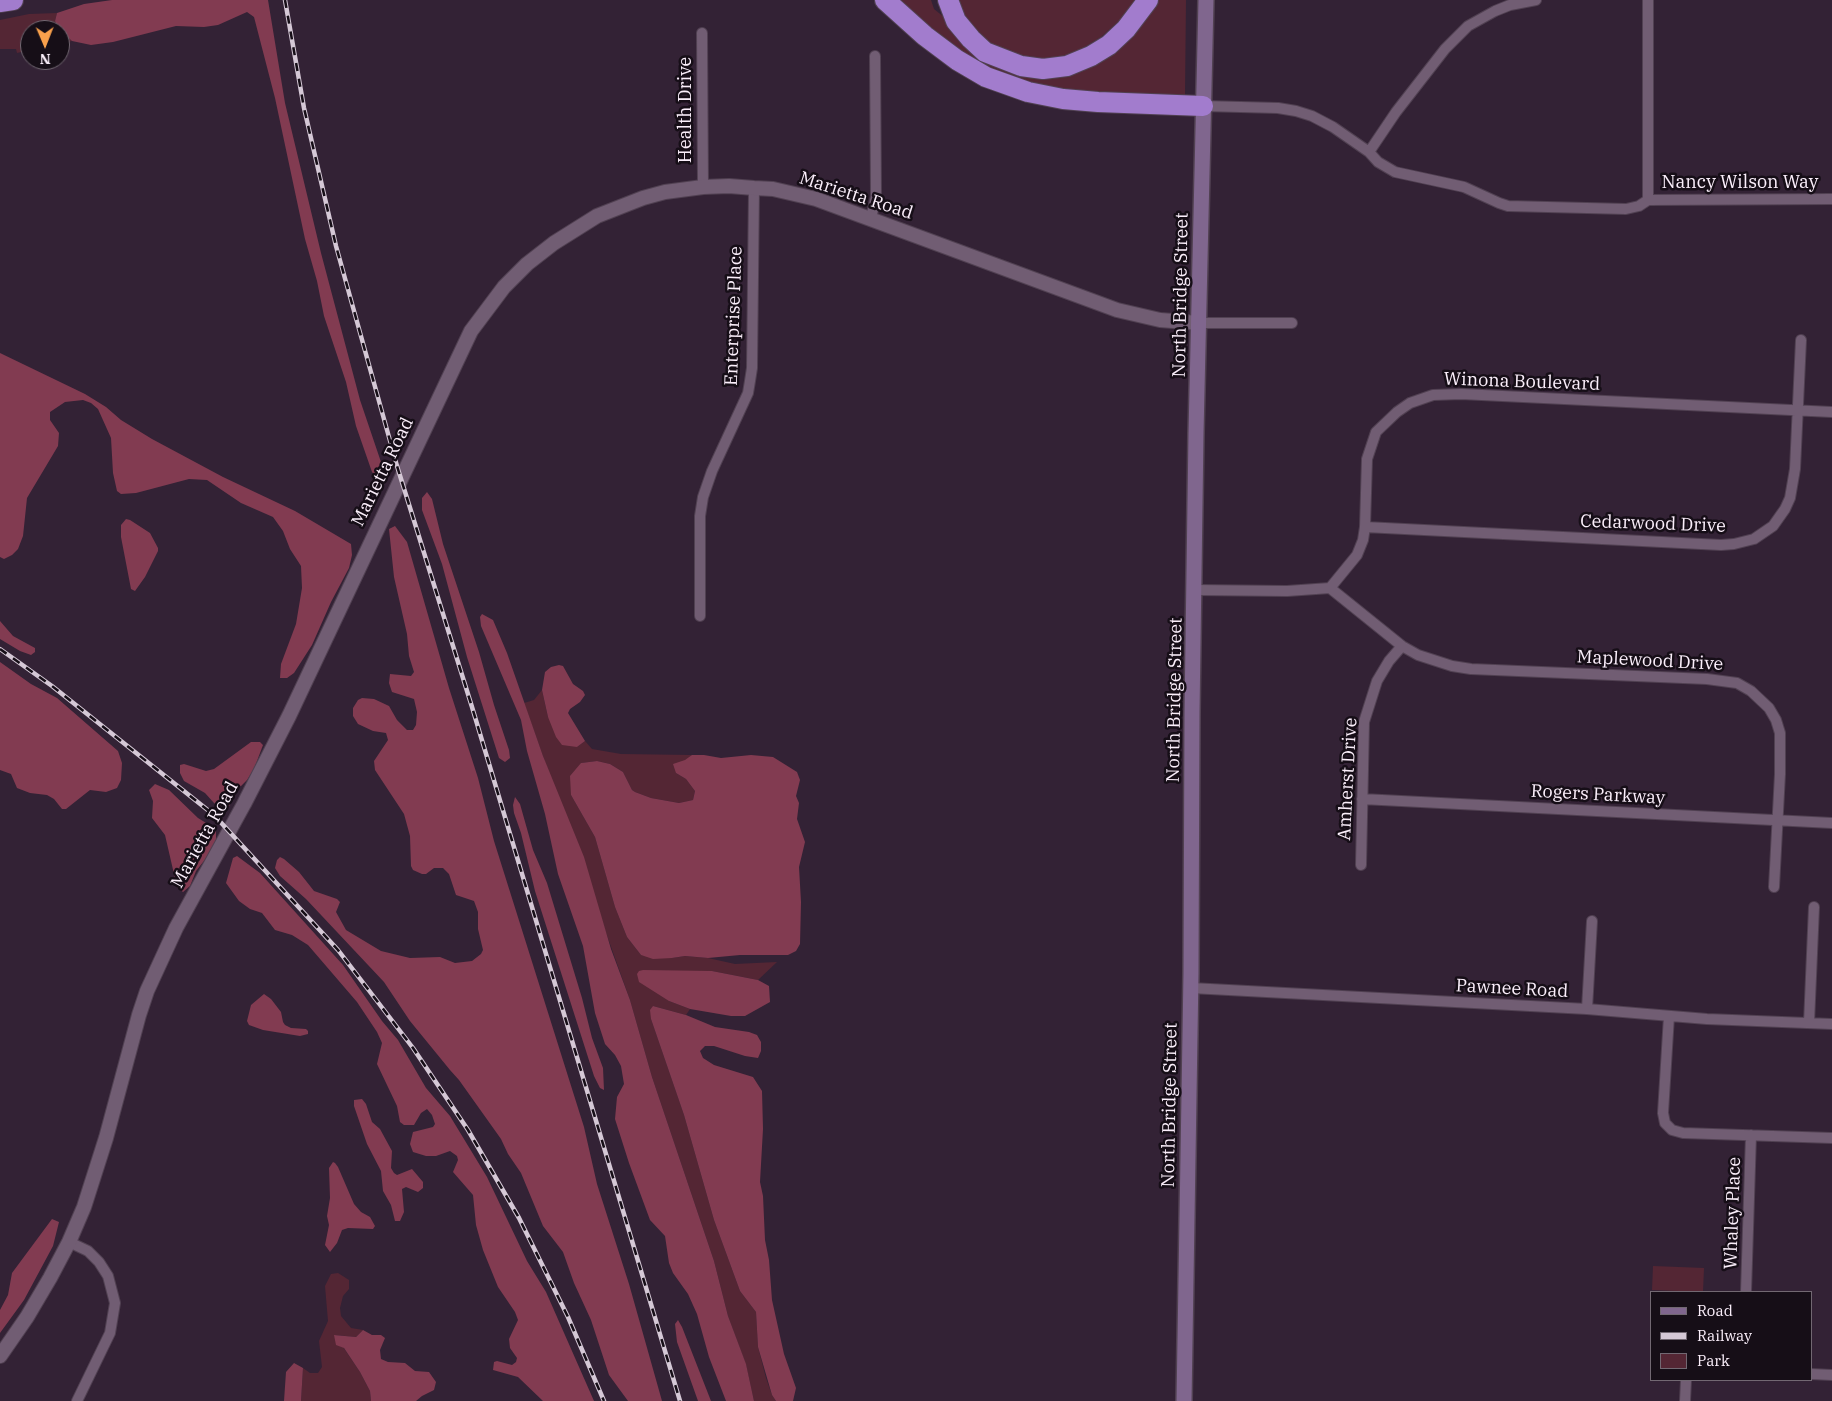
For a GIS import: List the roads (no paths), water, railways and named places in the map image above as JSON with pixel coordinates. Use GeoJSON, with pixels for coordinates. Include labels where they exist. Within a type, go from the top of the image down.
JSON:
{"type":"FeatureCollection","features":[{"type":"Feature","properties":{"kind":"highway"},"geometry":{"type":"LineString","coordinates":[[0,2],[13,0]]}},
{"type":"Feature","properties":{"kind":"highway"},"geometry":{"type":"LineString","coordinates":[[884,0],[925,36],[957,60],[986,77],[1028,92],[1063,99],[1203,106]]}},
{"type":"Feature","properties":{"kind":"highway"},"geometry":{"type":"LineString","coordinates":[[948,0],[956,21],[971,40],[985,52],[1021,66],[1043,69],[1067,66],[1091,56],[1109,45],[1126,29],[1148,0]]}},
{"type":"Feature","properties":{"kind":"main road","name":"North Bridge Street"},"geometry":{"type":"LineString","coordinates":[[1184,1401],[1191,988],[1192,706],[1198,323],[1206,0]]}},
{"type":"Feature","properties":{"kind":"street"},"geometry":{"type":"LineString","coordinates":[[1369,152],[1402,104],[1445,50],[1468,26],[1510,5],[1536,0]]}},
{"type":"Feature","properties":{"kind":"street"},"geometry":{"type":"LineString","coordinates":[[1203,106],[1278,108],[1312,116],[1334,127],[1369,152],[1378,162],[1395,172],[1464,187],[1508,206],[1626,209],[1639,206],[1648,200],[1648,0]]}},
{"type":"Feature","properties":{"kind":"street","name":"Health Drive"},"geometry":{"type":"LineString","coordinates":[[702,33],[703,187]]}},
{"type":"Feature","properties":{"kind":"street"},"geometry":{"type":"LineString","coordinates":[[871,218],[876,197],[875,56]]}},
{"type":"Feature","properties":{"kind":"street","name":"Marietta Road"},"geometry":{"type":"LineString","coordinates":[[0,1356],[27,1317],[69,1242],[84,1207],[138,1015],[176,928],[244,804],[288,716],[471,332],[504,287],[527,264],[597,216],[643,198],[665,192],[703,187],[729,186],[754,188],[816,198],[1117,310],[1160,320],[1198,323]]}},
{"type":"Feature","properties":{"kind":"street","name":"Enterprise Place"},"geometry":{"type":"LineString","coordinates":[[700,616],[700,516],[703,497],[712,471],[748,392],[750,382],[754,188]]}},
{"type":"Feature","properties":{"kind":"street","name":"Nancy Wilson Way"},"geometry":{"type":"LineString","coordinates":[[1648,200],[1832,198]]}},
{"type":"Feature","properties":{"kind":"street"},"geometry":{"type":"LineString","coordinates":[[1198,323],[1292,323]]}},
{"type":"Feature","properties":{"kind":"street","name":"Cedarwood Drive"},"geometry":{"type":"LineString","coordinates":[[1365,527],[1721,545],[1744,542],[1764,534],[1786,509],[1790,498],[1795,469],[1801,340]]}},
{"type":"Feature","properties":{"kind":"street","name":"Winona Boulevard"},"geometry":{"type":"LineString","coordinates":[[1330,588],[1357,555],[1363,540],[1365,527],[1366,459],[1376,432],[1397,412],[1410,403],[1427,397],[1461,394],[1832,412]]}},
{"type":"Feature","properties":{"kind":"street"},"geometry":{"type":"LineString","coordinates":[[1195,590],[1287,591],[1330,588],[1402,646]]}},
{"type":"Feature","properties":{"kind":"street","name":"Amherst Drive"},"geometry":{"type":"LineString","coordinates":[[1361,865],[1362,745],[1366,715],[1377,681],[1389,661],[1402,646]]}},
{"type":"Feature","properties":{"kind":"street","name":"Maplewood Drive"},"geometry":{"type":"LineString","coordinates":[[1402,646],[1434,661],[1471,669],[1706,679],[1737,684],[1758,696],[1769,708],[1778,726],[1781,755],[1774,887]]}},
{"type":"Feature","properties":{"kind":"street","name":"Rogers Parkway"},"geometry":{"type":"LineString","coordinates":[[1362,799],[1832,823]]}},
{"type":"Feature","properties":{"kind":"street"},"geometry":{"type":"LineString","coordinates":[[1809,1023],[1814,907]]}},
{"type":"Feature","properties":{"kind":"street"},"geometry":{"type":"LineString","coordinates":[[1587,1009],[1592,921]]}},
{"type":"Feature","properties":{"kind":"street","name":"Pawnee Road"},"geometry":{"type":"LineString","coordinates":[[1191,988],[1587,1009],[1741,1021],[1832,1024]]}},
{"type":"Feature","properties":{"kind":"street"},"geometry":{"type":"LineString","coordinates":[[1668,1016],[1663,1113],[1665,1123],[1672,1130],[1677,1133],[1832,1138]]}},
{"type":"Feature","properties":{"kind":"street","name":"Whaley Place"},"geometry":{"type":"LineString","coordinates":[[1746,1291],[1752,1135]]}},
{"type":"Feature","properties":{"kind":"street"},"geometry":{"type":"LineString","coordinates":[[69,1242],[88,1251],[99,1262],[108,1276],[115,1302],[110,1333],[77,1401]]}},
{"type":"Feature","properties":{"kind":"street"},"geometry":{"type":"LineString","coordinates":[[1812,1374],[1832,1375]]}},
{"type":"Feature","properties":{"kind":"street"},"geometry":{"type":"LineString","coordinates":[[1685,1401],[1686,1381]]}},
{"type":"Feature","properties":{"kind":"railway"},"geometry":{"type":"LineString","coordinates":[[285,0],[304,108],[336,246],[397,466],[472,707],[680,1401]]}},
{"type":"Feature","properties":{"kind":"railway"},"geometry":{"type":"LineString","coordinates":[[0,649],[52,686],[214,815],[338,950],[413,1048],[468,1130],[519,1218],[568,1317],[604,1401]]}}]}
